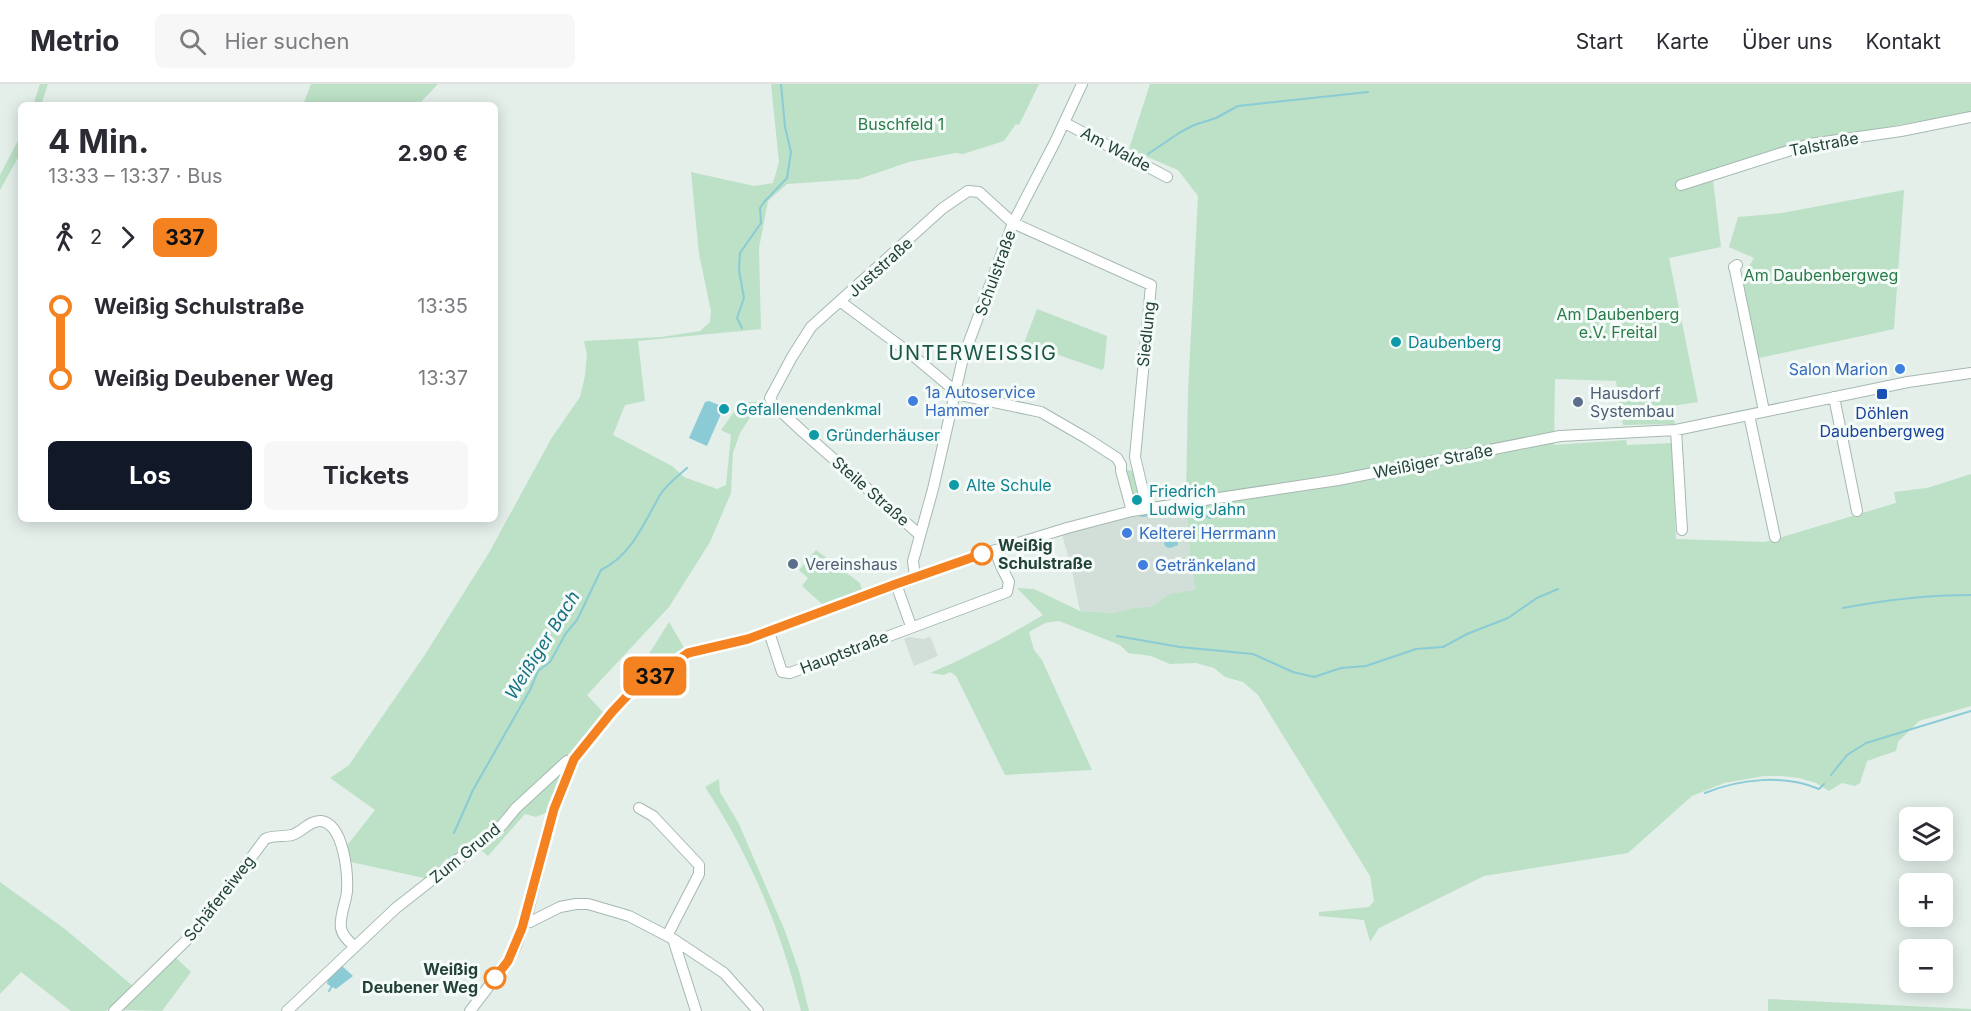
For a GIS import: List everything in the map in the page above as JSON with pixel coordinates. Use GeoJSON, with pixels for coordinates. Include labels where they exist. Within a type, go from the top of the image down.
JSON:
{"type":"FeatureCollection","features":[{"type":"Feature","properties":{"kind":"street","name":"Schulstraße"},"geometry":{"type":"LineString","coordinates":[[915,577],[913,561],[963,358],[1013,223],[1065,123],[1082,84]]}},
{"type":"Feature","properties":{"kind":"street","name":"Talstraße"},"geometry":{"type":"LineString","coordinates":[[1681,185],[1810,144],[1971,117]]}},
{"type":"Feature","properties":{"kind":"street","name":"Am Walde"},"geometry":{"type":"LineString","coordinates":[[1065,123],[1167,177]]}},
{"type":"Feature","properties":{"kind":"street","name":"Juststraße"},"geometry":{"type":"LineString","coordinates":[[770,398],[803,337],[811,327],[842,302],[944,208],[968,191],[979,192],[1013,223]]}},
{"type":"Feature","properties":{"kind":"street","name":"Siedlung"},"geometry":{"type":"LineString","coordinates":[[1013,223],[1151,285],[1135,462],[1147,508]]}},
{"type":"Feature","properties":{"kind":"street"},"geometry":{"type":"LineString","coordinates":[[1737,265],[1734,267],[1764,411]]}},
{"type":"Feature","properties":{"kind":"street"},"geometry":{"type":"LineString","coordinates":[[842,302],[911,354],[960,395],[1029,409],[1051,417],[1116,458],[1121,465],[1132,511]]}},
{"type":"Feature","properties":{"kind":"street","name":"Weißiger Straße"},"geometry":{"type":"LineString","coordinates":[[1147,508],[1338,480],[1560,436],[1676,430],[1921,379],[1971,373]]}},
{"type":"Feature","properties":{"kind":"street"},"geometry":{"type":"LineString","coordinates":[[1834,397],[1857,511]]}},
{"type":"Feature","properties":{"kind":"street","name":"Steile Straße"},"geometry":{"type":"LineString","coordinates":[[770,398],[773,404],[805,434],[920,535]]}},
{"type":"Feature","properties":{"kind":"street"},"geometry":{"type":"LineString","coordinates":[[1749,415],[1775,537]]}},
{"type":"Feature","properties":{"kind":"street"},"geometry":{"type":"LineString","coordinates":[[1676,430],[1682,530]]}},
{"type":"Feature","properties":{"kind":"street"},"geometry":{"type":"LineString","coordinates":[[1121,465],[1135,462]]}},
{"type":"Feature","properties":{"kind":"street"},"geometry":{"type":"LineString","coordinates":[[470,1011],[508,961],[525,920],[554,809],[574,759],[628,695],[688,653],[769,632],[915,577],[995,550],[1147,508]]}},
{"type":"Feature","properties":{"kind":"street","name":"Hauptstraße"},"geometry":{"type":"LineString","coordinates":[[769,632],[783,672],[787,674],[1007,592],[1009,582],[995,550]]}},
{"type":"Feature","properties":{"kind":"street"},"geometry":{"type":"LineString","coordinates":[[896,584],[911,626]]}},
{"type":"Feature","properties":{"kind":"street","name":"Zum Grund"},"geometry":{"type":"LineString","coordinates":[[287,1011],[414,893],[502,825],[516,808],[567,761],[574,759]]}},
{"type":"Feature","properties":{"kind":"street"},"geometry":{"type":"LineString","coordinates":[[639,808],[653,816],[699,865],[699,874],[670,938],[696,1011]]}},
{"type":"Feature","properties":{"kind":"street","name":"Schäfereiweg"},"geometry":{"type":"LineString","coordinates":[[114,1011],[200,927],[265,839],[271,836],[293,835],[319,821],[324,822],[334,832],[343,848],[347,890],[341,928],[354,947]]}},
{"type":"Feature","properties":{"kind":"street"},"geometry":{"type":"LineString","coordinates":[[525,920],[530,922],[568,904],[588,904],[629,916],[670,938],[724,973],[758,1011]]}},
{"type":"Feature","properties":{"kind":"shaded area"},"geometry":{"type":"Polygon","coordinates":[[[1186,510],[1232,620],[1080,611],[1062,535],[1129,517],[1186,510]]]}},
{"type":"Feature","properties":{"kind":"shaded area"},"geometry":{"type":"Polygon","coordinates":[[[930,636],[938,656],[914,666],[904,639],[909,637],[924,639],[930,636]]]}},
{"type":"Feature","properties":{"kind":"green space"},"geometry":{"type":"Polygon","coordinates":[[[40,84],[48,84],[42,102],[34,102],[40,84]]]}},
{"type":"Feature","properties":{"kind":"green space"},"geometry":{"type":"Polygon","coordinates":[[[311,84],[438,84],[421,102],[304,102],[311,84]]]}},
{"type":"Feature","properties":{"kind":"green space","name":"Buschfeld 1"},"geometry":{"type":"Polygon","coordinates":[[[771,84],[1039,84],[1019,125],[1016,124],[1004,141],[963,154],[955,153],[909,162],[859,179],[787,184],[768,201],[759,248],[761,329],[638,341],[645,401],[625,405],[613,435],[672,466],[684,477],[717,489],[726,485],[731,435],[721,430],[741,402],[760,402],[740,433],[733,453],[731,493],[710,542],[669,607],[587,695],[605,714],[572,753],[514,806],[495,827],[452,862],[447,858],[428,879],[351,862],[345,848],[375,810],[330,778],[349,765],[426,653],[490,551],[551,439],[580,397],[587,354],[584,341],[661,337],[700,331],[710,322],[711,311],[699,254],[691,172],[754,186],[773,183],[779,162],[771,84]]]}},
{"type":"Feature","properties":{"kind":"green space","name":"Am Daubenberg e.V. Freital"},"geometry":{"type":"Polygon","coordinates":[[[1150,84],[1971,84],[1971,112],[1809,141],[1712,172],[1721,247],[1669,258],[1698,402],[1672,406],[1675,424],[1623,425],[1616,381],[1555,379],[1554,445],[1626,440],[1627,445],[1672,443],[1676,539],[1765,542],[1896,503],[1894,492],[1927,488],[1971,474],[1971,706],[1919,721],[1898,742],[1896,751],[1867,761],[1860,783],[1855,786],[1842,783],[1829,791],[1816,783],[1782,776],[1764,776],[1724,783],[1692,796],[1628,853],[1484,876],[1379,928],[1370,942],[1364,920],[1319,916],[1319,912],[1369,907],[1374,901],[1370,876],[1258,695],[1243,682],[1225,677],[1214,668],[1196,663],[1170,664],[1151,656],[1128,653],[1120,645],[1059,621],[1045,623],[1029,632],[1034,650],[1042,660],[1092,770],[1005,775],[956,676],[950,672],[944,675],[930,673],[988,646],[1043,615],[1017,588],[1034,589],[1080,611],[1114,613],[1151,607],[1170,594],[1196,590],[1191,565],[1186,496],[1188,392],[1198,196],[1178,170],[1129,149],[1150,84]]]}},
{"type":"Feature","properties":{"kind":"green space"},"geometry":{"type":"Polygon","coordinates":[[[18,141],[18,157],[0,190],[0,175],[18,141]]]}},
{"type":"Feature","properties":{"kind":"green space","name":"Am Daubenbergweg"},"geometry":{"type":"Polygon","coordinates":[[[1904,190],[1894,329],[1759,358],[1754,334],[1750,331],[1740,281],[1754,258],[1729,247],[1738,217],[1782,213],[1904,190]]]}},
{"type":"Feature","properties":{"kind":"green space"},"geometry":{"type":"Polygon","coordinates":[[[1037,309],[1107,336],[1104,368],[1102,370],[1024,343],[1037,309]]]}},
{"type":"Feature","properties":{"kind":"green space"},"geometry":{"type":"Polygon","coordinates":[[[1127,470],[1134,471],[1141,502],[1134,503],[1127,470]]]}},
{"type":"Feature","properties":{"kind":"green space"},"geometry":{"type":"Polygon","coordinates":[[[816,550],[860,583],[862,590],[823,605],[802,586],[808,578],[799,570],[816,550]]]}},
{"type":"Feature","properties":{"kind":"green space"},"geometry":{"type":"Polygon","coordinates":[[[669,622],[685,649],[656,668],[629,690],[627,689],[669,622]]]}},
{"type":"Feature","properties":{"kind":"green space"},"geometry":{"type":"Polygon","coordinates":[[[566,769],[548,812],[536,817],[525,814],[488,856],[480,849],[566,769]]]}},
{"type":"Feature","properties":{"kind":"green space"},"geometry":{"type":"Polygon","coordinates":[[[719,779],[720,792],[739,824],[785,931],[799,971],[809,1011],[801,1011],[784,952],[763,895],[737,840],[705,787],[719,779]]]}},
{"type":"Feature","properties":{"kind":"green space"},"geometry":{"type":"Polygon","coordinates":[[[0,882],[65,929],[133,986],[106,1011],[71,1011],[21,972],[0,994],[0,882]]]}},
{"type":"Feature","properties":{"kind":"green space"},"geometry":{"type":"Polygon","coordinates":[[[176,958],[191,972],[162,1011],[123,1010],[156,974],[176,958]]]}},
{"type":"Feature","properties":{"kind":"green space"},"geometry":{"type":"Polygon","coordinates":[[[1768,999],[1971,1009],[1971,1011],[1768,1011],[1768,999]]]}},
{"type":"Feature","properties":{"kind":"water"},"geometry":{"type":"Polygon","coordinates":[[[709,401],[724,407],[707,446],[689,438],[705,402],[709,401]]]}},
{"type":"Feature","properties":{"kind":"water"},"geometry":{"type":"Polygon","coordinates":[[[1169,528],[1177,538],[1178,545],[1170,548],[1164,544],[1169,528]]]}},
{"type":"Feature","properties":{"kind":"water"},"geometry":{"type":"Polygon","coordinates":[[[342,966],[353,976],[336,989],[327,984],[328,979],[342,966]]]}},
{"type":"Feature","properties":{"kind":"waterway","name":"Weißiger Bach"},"geometry":{"type":"LineString","coordinates":[[742,328],[737,318],[744,298],[739,270],[740,253],[761,223],[760,208],[787,178],[791,152],[785,127],[781,84]]}},
{"type":"Feature","properties":{"kind":"waterway"},"geometry":{"type":"LineString","coordinates":[[1148,154],[1179,133],[1238,106],[1368,92]]}},
{"type":"Feature","properties":{"kind":"waterway","name":"Weißiger Bach"},"geometry":{"type":"LineString","coordinates":[[454,833],[473,790],[530,690],[538,671],[550,662],[566,633],[577,620],[601,570],[612,564],[629,547],[663,491],[687,468]]}},
{"type":"Feature","properties":{"kind":"waterway"},"geometry":{"type":"LineString","coordinates":[[1141,516],[1184,512]]}},
{"type":"Feature","properties":{"kind":"waterway"},"geometry":{"type":"LineString","coordinates":[[1206,516],[1210,518]]}},
{"type":"Feature","properties":{"kind":"waterway"},"geometry":{"type":"LineString","coordinates":[[1117,636],[1180,647],[1253,654],[1293,672],[1314,677],[1341,668],[1366,666],[1416,649],[1443,647],[1467,634],[1508,618],[1537,598],[1558,589]]}},
{"type":"Feature","properties":{"kind":"waterway"},"geometry":{"type":"LineString","coordinates":[[1843,608],[1907,598],[1971,595]]}},
{"type":"Feature","properties":{"kind":"waterway"},"geometry":{"type":"LineString","coordinates":[[1831,775],[1847,755],[1866,743],[1971,711]]}},
{"type":"Feature","properties":{"kind":"waterway"},"geometry":{"type":"LineString","coordinates":[[1705,793],[1732,784],[1762,780],[1791,781],[1819,789],[1824,784]]}},
{"type":"Feature","properties":{"kind":"waterway"},"geometry":{"type":"LineString","coordinates":[[329,991],[332,986]]}},
{"type":"Feature","properties":{"kind":"bus line","name":"337"},"geometry":{"type":"LineString","coordinates":[[495,978],[516,946],[527,915],[554,809],[574,759],[628,695],[688,653],[748,639],[982,554]]}},
{"type":"Feature","properties":{"kind":"place","name":"Daubenberg"},"geometry":{"type":"Point","coordinates":[1396,342]}},
{"type":"Feature","properties":{"kind":"place","name":"Salon Marion"},"geometry":{"type":"Point","coordinates":[1900,369]}},
{"type":"Feature","properties":{"kind":"place","name":"Döhlen Daubenbergweg"},"geometry":{"type":"Point","coordinates":[1882,394]}},
{"type":"Feature","properties":{"kind":"place","name":"1a Autoservice Hammer"},"geometry":{"type":"Point","coordinates":[913,401]}},
{"type":"Feature","properties":{"kind":"place","name":"Hausdorf Systembau"},"geometry":{"type":"Point","coordinates":[1578,402]}},
{"type":"Feature","properties":{"kind":"place","name":"Gefallenendenkmal"},"geometry":{"type":"Point","coordinates":[724,409]}},
{"type":"Feature","properties":{"kind":"place","name":"Gründerhäuser"},"geometry":{"type":"Point","coordinates":[814,435]}},
{"type":"Feature","properties":{"kind":"place","name":"Alte Schule"},"geometry":{"type":"Point","coordinates":[954,485]}},
{"type":"Feature","properties":{"kind":"place","name":"Friedrich Ludwig Jahn"},"geometry":{"type":"Point","coordinates":[1137,500]}},
{"type":"Feature","properties":{"kind":"place","name":"Kelterei Herrmann"},"geometry":{"type":"Point","coordinates":[1127,533]}},
{"type":"Feature","properties":{"kind":"place","name":"Weißig Schulstraße"},"geometry":{"type":"Point","coordinates":[982,554]}},
{"type":"Feature","properties":{"kind":"place","name":"Vereinshaus"},"geometry":{"type":"Point","coordinates":[793,564]}},
{"type":"Feature","properties":{"kind":"place","name":"Getränkeland"},"geometry":{"type":"Point","coordinates":[1143,565]}},
{"type":"Feature","properties":{"kind":"place","name":"Weißig Deubener Weg"},"geometry":{"type":"Point","coordinates":[495,978]}},
{"type":"Feature","properties":{"kind":"district","name":"UNTERWEISSIG"},"geometry":{"type":"Point","coordinates":[973,353]}}]}
